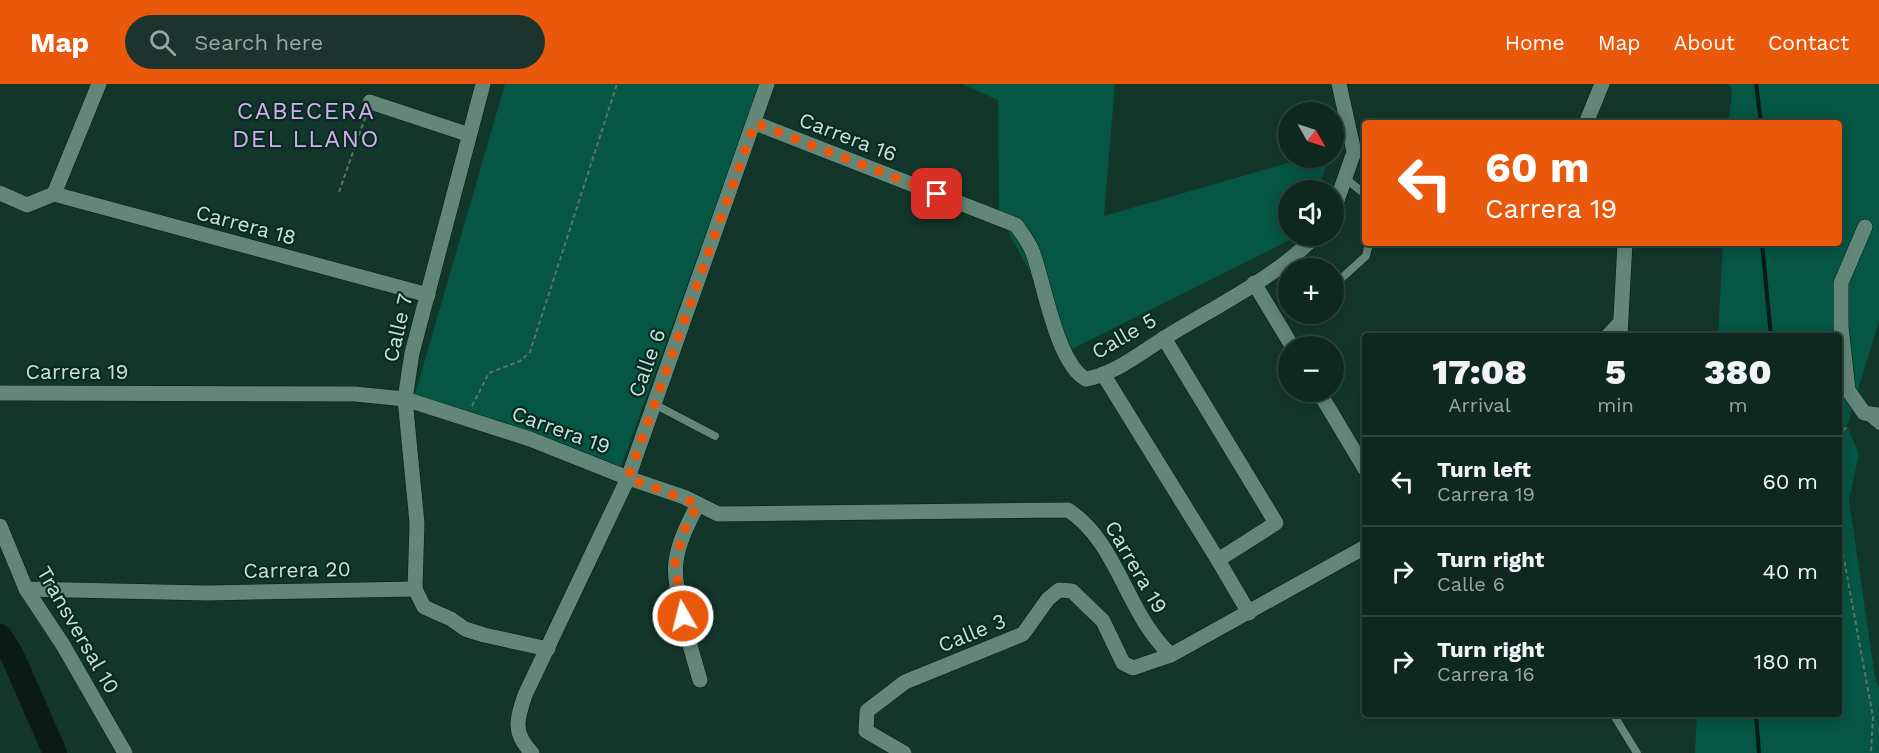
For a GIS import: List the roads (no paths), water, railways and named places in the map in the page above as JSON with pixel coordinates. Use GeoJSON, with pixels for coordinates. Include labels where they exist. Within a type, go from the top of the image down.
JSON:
{"type":"FeatureCollection","features":[{"type":"Feature","properties":{"kind":"street"},"geometry":{"type":"LineString","coordinates":[[0,193],[27,205],[54,194],[99,84]]}},
{"type":"Feature","properties":{"kind":"street","name":"Calle 7"},"geometry":{"type":"LineString","coordinates":[[415,588],[417,523],[405,399],[412,353],[483,84]]}},
{"type":"Feature","properties":{"kind":"street","name":"Calle 6"},"geometry":{"type":"LineString","coordinates":[[548,649],[628,478],[767,84]]}},
{"type":"Feature","properties":{"kind":"street"},"geometry":{"type":"LineString","coordinates":[[1339,84],[1359,153],[1344,184]]}},
{"type":"Feature","properties":{"kind":"street"},"geometry":{"type":"LineString","coordinates":[[1587,120],[1602,84]]}},
{"type":"Feature","properties":{"kind":"street"},"geometry":{"type":"LineString","coordinates":[[370,102],[468,134]]}},
{"type":"Feature","properties":{"kind":"street","name":"Carrera 16"},"geometry":{"type":"LineString","coordinates":[[755,123],[993,215]]}},
{"type":"Feature","properties":{"kind":"street","name":"Carrera 18"},"geometry":{"type":"LineString","coordinates":[[54,194],[428,295]]}},
{"type":"Feature","properties":{"kind":"street","name":"Calle 5"},"geometry":{"type":"LineString","coordinates":[[993,215],[1016,225],[1025,237],[1073,368],[1086,379],[1103,374],[1164,338],[1254,283],[1304,246]]}},
{"type":"Feature","properties":{"kind":"street"},"geometry":{"type":"LineString","coordinates":[[1842,333],[1841,283],[1865,227]]}},
{"type":"Feature","properties":{"kind":"street"},"geometry":{"type":"LineString","coordinates":[[1620,333],[1625,246]]}},
{"type":"Feature","properties":{"kind":"street"},"geometry":{"type":"LineString","coordinates":[[1254,283],[1286,336]]}},
{"type":"Feature","properties":{"kind":"street"},"geometry":{"type":"LineString","coordinates":[[1842,335],[1848,390],[1871,414]]}},
{"type":"Feature","properties":{"kind":"street"},"geometry":{"type":"LineString","coordinates":[[1164,338],[1276,523],[1218,560]]}},
{"type":"Feature","properties":{"kind":"street"},"geometry":{"type":"LineString","coordinates":[[1103,374],[1249,613]]}},
{"type":"Feature","properties":{"kind":"street","name":"Carrera 19"},"geometry":{"type":"LineString","coordinates":[[0,393],[355,393],[405,399],[530,439],[698,504],[718,514],[1068,510],[1092,529],[1145,627],[1171,655]]}},
{"type":"Feature","properties":{"kind":"street"},"geometry":{"type":"LineString","coordinates":[[1325,402],[1362,464]]}},
{"type":"Feature","properties":{"kind":"street"},"geometry":{"type":"LineString","coordinates":[[698,504],[683,533],[675,563],[683,616],[700,680]]}},
{"type":"Feature","properties":{"kind":"street","name":"Transversal 10"},"geometry":{"type":"LineString","coordinates":[[0,526],[26,589],[125,753]]}},
{"type":"Feature","properties":{"kind":"street","name":"Calle 3"},"geometry":{"type":"LineString","coordinates":[[904,753],[866,731],[867,711],[905,682],[1023,634],[1048,599],[1059,590],[1072,591],[1103,621],[1123,663],[1133,668],[1171,655],[1362,549]]}},
{"type":"Feature","properties":{"kind":"street"},"geometry":{"type":"LineString","coordinates":[[415,588],[424,607],[452,619],[465,629],[548,649],[533,676],[516,722],[524,745],[532,753]]}},
{"type":"Feature","properties":{"kind":"street","name":"Carrera 20"},"geometry":{"type":"LineString","coordinates":[[26,589],[207,593],[415,588]]}},
{"type":"Feature","properties":{"kind":"lane"},"geometry":{"type":"LineString","coordinates":[[1346,179],[1362,192]]}},
{"type":"Feature","properties":{"kind":"lane"},"geometry":{"type":"LineString","coordinates":[[1344,276],[1366,256],[1368,246]]}},
{"type":"Feature","properties":{"kind":"lane"},"geometry":{"type":"LineString","coordinates":[[1605,333],[1620,318]]}},
{"type":"Feature","properties":{"kind":"lane"},"geometry":{"type":"LineString","coordinates":[[654,404],[715,436]]}},
{"type":"Feature","properties":{"kind":"lane"},"geometry":{"type":"LineString","coordinates":[[1871,414],[1879,426]]}},
{"type":"Feature","properties":{"kind":"lane"},"geometry":{"type":"LineString","coordinates":[[1615,717],[1637,753]]}},
{"type":"Feature","properties":{"kind":"waterway"},"geometry":{"type":"LineString","coordinates":[[1756,84],[1761,120]]}},
{"type":"Feature","properties":{"kind":"waterway"},"geometry":{"type":"LineString","coordinates":[[1762,246],[1771,333]]}},
{"type":"Feature","properties":{"kind":"waterway"},"geometry":{"type":"LineString","coordinates":[[0,636],[12,655],[55,753]]}},
{"type":"Feature","properties":{"kind":"waterway"},"geometry":{"type":"LineString","coordinates":[[1756,717],[1759,753]]}},
{"type":"Feature","properties":{"kind":"district","name":"CABECERA DEL LLANO"},"geometry":{"type":"Point","coordinates":[306,125]}}]}
